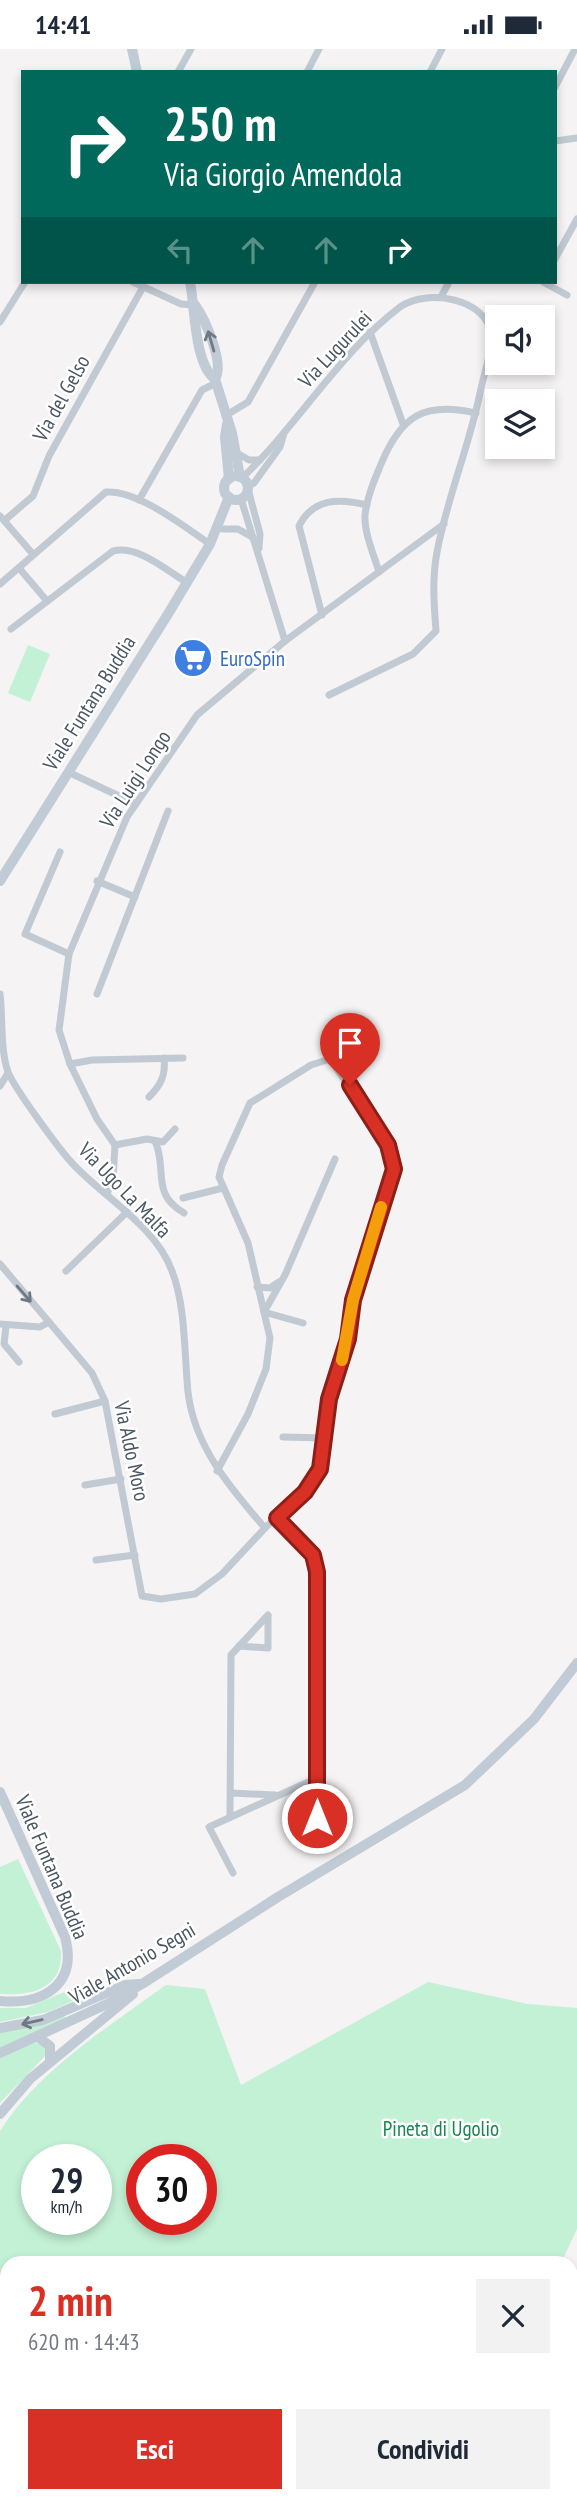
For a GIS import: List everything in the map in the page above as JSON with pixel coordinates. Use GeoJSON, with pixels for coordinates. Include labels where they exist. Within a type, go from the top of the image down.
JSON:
{"type":"FeatureCollection","features":[{"type":"Feature","properties":{"kind":"main road"},"geometry":{"type":"LineString","coordinates":[[132,49],[137,70]]}},
{"type":"Feature","properties":{"kind":"main road"},"geometry":{"type":"LineString","coordinates":[[190,284],[195,305],[202,314],[213,343],[218,370],[215,381],[234,452],[240,488]]}},
{"type":"Feature","properties":{"kind":"main road"},"geometry":{"type":"LineString","coordinates":[[226,420],[225,437],[240,488]]}},
{"type":"Feature","properties":{"kind":"main road","name":"Viale Funtana Buddia"},"geometry":{"type":"LineString","coordinates":[[210,544],[223,529],[240,488]]}},
{"type":"Feature","properties":{"kind":"main road","name":"Viale Funtana Buddia"},"geometry":{"type":"LineString","coordinates":[[0,881],[210,544],[240,488]]}},
{"type":"Feature","properties":{"kind":"main road","name":"Viale Antonio Segni"},"geometry":{"type":"LineString","coordinates":[[0,2053],[38,2037],[142,1984],[278,1897],[465,1785],[534,1719],[577,1663]]}},
{"type":"Feature","properties":{"kind":"main road","name":"Viale Funtana Buddia"},"geometry":{"type":"LineString","coordinates":[[0,1792],[68,1947],[65,1971],[59,1985],[33,2001],[3,2002]]}},
{"type":"Feature","properties":{"kind":"main road"},"geometry":{"type":"LineString","coordinates":[[0,2028],[43,2019],[125,1985],[142,1984]]}},
{"type":"Feature","properties":{"kind":"main road"},"geometry":{"type":"LineString","coordinates":[[0,2113],[30,2079],[123,2004],[142,1984]]}},
{"type":"Feature","properties":{"kind":"main road"},"geometry":{"type":"LineString","coordinates":[[38,2037],[50,2046],[50,2062]]}},
{"type":"Feature","properties":{"kind":"street"},"geometry":{"type":"LineString","coordinates":[[179,70],[191,49]]}},
{"type":"Feature","properties":{"kind":"street"},"geometry":{"type":"LineString","coordinates":[[308,70],[319,49]]}},
{"type":"Feature","properties":{"kind":"street"},"geometry":{"type":"LineString","coordinates":[[431,70],[442,49]]}},
{"type":"Feature","properties":{"kind":"street"},"geometry":{"type":"LineString","coordinates":[[557,83],[575,49]]}},
{"type":"Feature","properties":{"kind":"street"},"geometry":{"type":"LineString","coordinates":[[557,141],[577,138]]}},
{"type":"Feature","properties":{"kind":"street"},"geometry":{"type":"LineString","coordinates":[[557,255],[577,219]]}},
{"type":"Feature","properties":{"kind":"street"},"geometry":{"type":"LineString","coordinates":[[0,322],[24,284]]}},
{"type":"Feature","properties":{"kind":"street"},"geometry":{"type":"LineString","coordinates":[[137,284],[181,304],[195,305]]}},
{"type":"Feature","properties":{"kind":"street"},"geometry":{"type":"LineString","coordinates":[[226,420],[248,403],[314,284]]}},
{"type":"Feature","properties":{"kind":"street"},"geometry":{"type":"LineString","coordinates":[[329,695],[413,654],[436,631],[433,582],[444,524],[476,413],[491,336],[484,317],[463,303],[440,297],[448,284]]}},
{"type":"Feature","properties":{"kind":"street"},"geometry":{"type":"LineString","coordinates":[[547,284],[568,295]]}},
{"type":"Feature","properties":{"kind":"street","name":"Via del Gelso"},"geometry":{"type":"LineString","coordinates":[[2,518],[33,496],[49,456],[143,287]]}},
{"type":"Feature","properties":{"kind":"street","name":"Via Lugurulei"},"geometry":{"type":"LineString","coordinates":[[240,488],[260,460],[370,333],[404,305],[440,297]]}},
{"type":"Feature","properties":{"kind":"street"},"geometry":{"type":"LineString","coordinates":[[370,333],[402,424]]}},
{"type":"Feature","properties":{"kind":"street"},"geometry":{"type":"LineString","coordinates":[[139,500],[202,390],[215,381]]}},
{"type":"Feature","properties":{"kind":"street"},"geometry":{"type":"LineString","coordinates":[[379,572],[365,518],[367,505],[388,447],[402,424],[430,409],[451,407],[476,413]]}},
{"type":"Feature","properties":{"kind":"street","name":"Via Lugurulei"},"geometry":{"type":"LineString","coordinates":[[240,488],[254,483],[279,447],[284,432]]}},
{"type":"Feature","properties":{"kind":"street"},"geometry":{"type":"LineString","coordinates":[[234,452],[249,460],[260,460]]}},
{"type":"Feature","properties":{"kind":"street"},"geometry":{"type":"LineString","coordinates":[[240,488],[252,537],[285,641]]}},
{"type":"Feature","properties":{"kind":"street"},"geometry":{"type":"LineString","coordinates":[[240,488],[260,534],[258,549]]}},
{"type":"Feature","properties":{"kind":"street"},"geometry":{"type":"LineString","coordinates":[[0,584],[32,553],[106,492],[120,492],[139,500],[210,544]]}},
{"type":"Feature","properties":{"kind":"street"},"geometry":{"type":"LineString","coordinates":[[322,615],[299,526],[305,513],[323,502],[345,500],[367,505]]}},
{"type":"Feature","properties":{"kind":"street"},"geometry":{"type":"LineString","coordinates":[[2,518],[32,553]]}},
{"type":"Feature","properties":{"kind":"street","name":"Via Luigi Longo"},"geometry":{"type":"LineString","coordinates":[[115,1145],[97,1119],[70,1064],[59,1030],[69,954],[97,881],[136,804],[197,715],[285,641],[444,524]]}},
{"type":"Feature","properties":{"kind":"street"},"geometry":{"type":"LineString","coordinates":[[223,529],[239,529],[252,537]]}},
{"type":"Feature","properties":{"kind":"street"},"geometry":{"type":"LineString","coordinates":[[11,629],[103,557],[123,549],[137,553],[186,582]]}},
{"type":"Feature","properties":{"kind":"street"},"geometry":{"type":"LineString","coordinates":[[19,568],[47,601]]}},
{"type":"Feature","properties":{"kind":"street"},"geometry":{"type":"LineString","coordinates":[[68,772],[136,804]]}},
{"type":"Feature","properties":{"kind":"street"},"geometry":{"type":"LineString","coordinates":[[97,994],[168,811]]}},
{"type":"Feature","properties":{"kind":"street"},"geometry":{"type":"LineString","coordinates":[[60,852],[25,934],[69,954]]}},
{"type":"Feature","properties":{"kind":"street"},"geometry":{"type":"LineString","coordinates":[[97,881],[135,897]]}},
{"type":"Feature","properties":{"kind":"street","name":"Via Ugo La Malfa"},"geometry":{"type":"LineString","coordinates":[[0,994],[3,1052],[8,1073],[71,1163],[127,1212],[155,1244],[172,1270],[188,1396],[217,1471],[265,1528]]}},
{"type":"Feature","properties":{"kind":"street"},"geometry":{"type":"LineString","coordinates":[[149,1097],[162,1081],[164,1058]]}},
{"type":"Feature","properties":{"kind":"street"},"geometry":{"type":"LineString","coordinates":[[70,1064],[92,1060],[183,1058]]}},
{"type":"Feature","properties":{"kind":"street"},"geometry":{"type":"LineString","coordinates":[[217,1471],[237,1437],[266,1369],[270,1338],[248,1243],[219,1177],[222,1165],[250,1103],[311,1065],[330,1059],[388,1145],[394,1169],[353,1300],[348,1339],[329,1399],[320,1469],[305,1492],[265,1528]]}},
{"type":"Feature","properties":{"kind":"street"},"geometry":{"type":"LineString","coordinates":[[0,1086],[8,1073]]}},
{"type":"Feature","properties":{"kind":"street"},"geometry":{"type":"LineString","coordinates":[[107,1194],[113,1179],[115,1145],[147,1139],[163,1142],[175,1129]]}},
{"type":"Feature","properties":{"kind":"street"},"geometry":{"type":"LineString","coordinates":[[155,1141],[160,1151],[160,1175],[164,1195],[169,1204],[184,1213]]}},
{"type":"Feature","properties":{"kind":"street"},"geometry":{"type":"LineString","coordinates":[[264,1312],[335,1159]]}},
{"type":"Feature","properties":{"kind":"street"},"geometry":{"type":"LineString","coordinates":[[183,1198],[223,1188]]}},
{"type":"Feature","properties":{"kind":"street"},"geometry":{"type":"LineString","coordinates":[[66,1271],[127,1212]]}},
{"type":"Feature","properties":{"kind":"street","name":"Via Aldo Moro"},"geometry":{"type":"LineString","coordinates":[[0,1264],[92,1373],[105,1401],[142,1597],[161,1599],[195,1594],[222,1574],[265,1528]]}},
{"type":"Feature","properties":{"kind":"street"},"geometry":{"type":"LineString","coordinates":[[257,1287],[270,1288],[280,1282]]}},
{"type":"Feature","properties":{"kind":"street"},"geometry":{"type":"LineString","coordinates":[[264,1312],[303,1324]]}},
{"type":"Feature","properties":{"kind":"street"},"geometry":{"type":"LineString","coordinates":[[19,1362],[4,1344],[3,1325],[40,1327],[49,1322]]}},
{"type":"Feature","properties":{"kind":"street"},"geometry":{"type":"LineString","coordinates":[[55,1414],[105,1401]]}},
{"type":"Feature","properties":{"kind":"street"},"geometry":{"type":"LineString","coordinates":[[283,1437],[325,1439]]}},
{"type":"Feature","properties":{"kind":"street"},"geometry":{"type":"LineString","coordinates":[[85,1485],[121,1479]]}},
{"type":"Feature","properties":{"kind":"street"},"geometry":{"type":"LineString","coordinates":[[277,1518],[313,1555],[317,1572],[317,1818]]}},
{"type":"Feature","properties":{"kind":"street"},"geometry":{"type":"LineString","coordinates":[[96,1560],[135,1555]]}},
{"type":"Feature","properties":{"kind":"street"},"geometry":{"type":"LineString","coordinates":[[230,1817],[231,1655],[239,1646],[268,1615],[268,1648],[239,1646]]}},
{"type":"Feature","properties":{"kind":"street"},"geometry":{"type":"LineString","coordinates":[[233,1873],[209,1826],[317,1778]]}},
{"type":"Feature","properties":{"kind":"street"},"geometry":{"type":"LineString","coordinates":[[231,1793],[279,1795]]}},
{"type":"Feature","properties":{"kind":"green space"},"geometry":{"type":"Polygon","coordinates":[[[28,645],[50,654],[30,702],[8,693],[28,645]]]}},
{"type":"Feature","properties":{"kind":"green space"},"geometry":{"type":"Polygon","coordinates":[[[18,1859],[61,1951],[60,1964],[57,1974],[43,1987],[23,1993],[0,1994],[0,1867],[18,1859]]]}},
{"type":"Feature","properties":{"kind":"green space"},"geometry":{"type":"Polygon","coordinates":[[[88,1982],[93,1992],[48,2012],[0,2022],[0,2008],[26,2008],[88,1982]]]}},
{"type":"Feature","properties":{"kind":"green space","name":"Pineta di Ugolio"},"geometry":{"type":"Polygon","coordinates":[[[428,1982],[528,2004],[577,2008],[577,2229],[564,2256],[0,2256],[0,2131],[16,2109],[55,2069],[166,1985],[205,1989],[241,2085],[428,1982]]]}},
{"type":"Feature","properties":{"kind":"green space"},"geometry":{"type":"Polygon","coordinates":[[[64,2016],[66,2018],[25,2039],[45,2046],[46,2055],[0,2103],[0,2033],[64,2016]]]}},
{"type":"Feature","properties":{"kind":"slow traffic"},"geometry":{"type":"LineString","coordinates":[[342,1360],[348,1339],[353,1300],[381,1207]]}},
{"type":"Feature","properties":{"kind":"place","name":"EuroSpin"},"geometry":{"type":"Point","coordinates":[193,658]}},
{"type":"Feature","properties":{"kind":"route"},"geometry":{"type":"LineString","coordinates":[[317,1818],[317,1572],[313,1555],[277,1518],[305,1492],[320,1469],[329,1399],[348,1339],[353,1300],[372,1231],[394,1169],[388,1145],[350,1085]]}}]}
